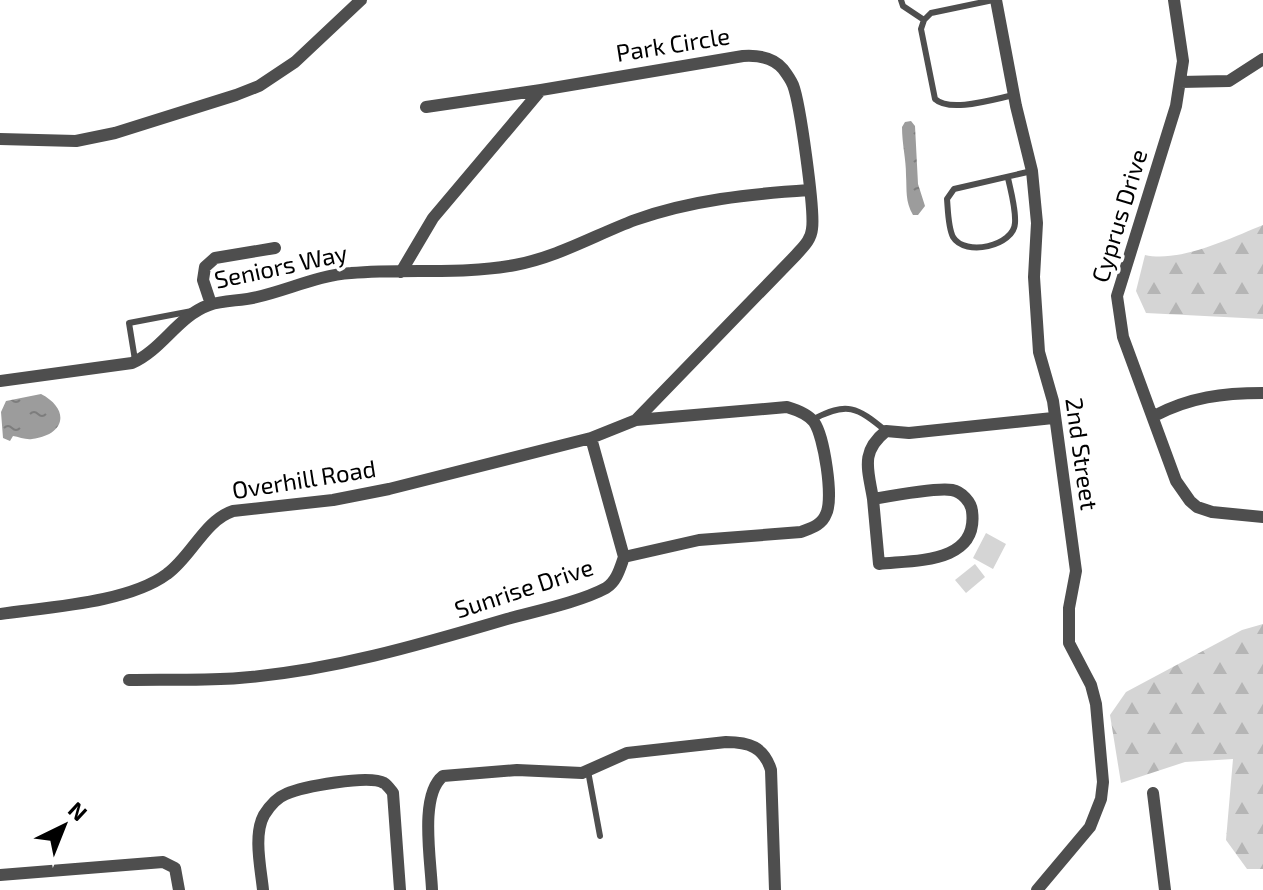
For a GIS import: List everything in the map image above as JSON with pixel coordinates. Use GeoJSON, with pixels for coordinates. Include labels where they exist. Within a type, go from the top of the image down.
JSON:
{"type":"FeatureCollection","features":[{"type":"Feature","properties":{"kind":"street"},"geometry":{"type":"LineString","coordinates":[[0,139],[76,141],[115,133],[236,95],[259,86],[295,62],[361,0]]}},
{"type":"Feature","properties":{"kind":"street","name":"2nd Street"},"geometry":{"type":"LineString","coordinates":[[995,0],[1032,171],[1037,223],[1034,277],[1039,352],[1053,401],[1076,571],[1069,608],[1069,643],[1091,685],[1096,704],[1103,782],[1101,799],[1090,827],[1037,890]]}},
{"type":"Feature","properties":{"kind":"street","name":"Cyprus Drive"},"geometry":{"type":"LineString","coordinates":[[1174,0],[1183,61],[1180,82],[1176,106],[1117,296],[1123,337],[1176,481],[1190,501],[1212,512],[1263,517]]}},
{"type":"Feature","properties":{"kind":"street","name":"Park Circle"},"geometry":{"type":"LineString","coordinates":[[426,107],[743,56],[775,61],[784,70],[793,85],[800,114],[813,226],[807,241],[636,420]]}},
{"type":"Feature","properties":{"kind":"street"},"geometry":{"type":"LineString","coordinates":[[1180,82],[1229,81],[1263,59]]}},
{"type":"Feature","properties":{"kind":"street"},"geometry":{"type":"LineString","coordinates":[[401,272],[433,218],[541,90]]}},
{"type":"Feature","properties":{"kind":"street"},"geometry":{"type":"LineString","coordinates":[[401,272],[516,265],[665,211],[700,202],[809,190]]}},
{"type":"Feature","properties":{"kind":"street"},"geometry":{"type":"LineString","coordinates":[[211,304],[203,280],[205,267],[215,258],[275,248]]}},
{"type":"Feature","properties":{"kind":"street","name":"Seniors Way"},"geometry":{"type":"LineString","coordinates":[[136,362],[145,358],[195,311],[211,304],[255,298],[341,274],[401,272]]}},
{"type":"Feature","properties":{"kind":"street"},"geometry":{"type":"LineString","coordinates":[[0,381],[136,362]]}},
{"type":"Feature","properties":{"kind":"street"},"geometry":{"type":"LineString","coordinates":[[1154,416],[1198,397],[1263,393]]}},
{"type":"Feature","properties":{"kind":"street"},"geometry":{"type":"LineString","coordinates":[[636,420],[787,407],[800,411],[812,420]]}},
{"type":"Feature","properties":{"kind":"street"},"geometry":{"type":"LineString","coordinates":[[873,499],[953,490],[966,497],[972,511],[970,531],[962,546],[949,556],[879,564],[867,453],[878,438],[886,431],[909,433],[1053,418]]}},
{"type":"Feature","properties":{"kind":"street","name":"Overhill Road"},"geometry":{"type":"LineString","coordinates":[[0,614],[119,595],[147,586],[168,574],[213,524],[233,511],[333,500],[591,438],[636,420]]}},
{"type":"Feature","properties":{"kind":"street","name":"Sunrise Drive"},"geometry":{"type":"LineString","coordinates":[[129,680],[237,678],[349,662],[421,644],[606,588],[614,581],[624,557],[699,540],[801,532],[816,526],[827,513],[829,492],[821,434],[812,420]]}},
{"type":"Feature","properties":{"kind":"street"},"geometry":{"type":"LineString","coordinates":[[591,438],[624,557]]}},
{"type":"Feature","properties":{"kind":"street"},"geometry":{"type":"LineString","coordinates":[[432,890],[429,806],[433,787],[443,776],[517,770],[582,773],[627,753],[726,742],[742,742],[762,751],[771,770],[775,890]]}},
{"type":"Feature","properties":{"kind":"street"},"geometry":{"type":"LineString","coordinates":[[263,890],[261,822],[272,804],[288,793],[342,781],[376,781],[385,784],[393,793],[400,890]]}},
{"type":"Feature","properties":{"kind":"street"},"geometry":{"type":"LineString","coordinates":[[1153,793],[1165,890]]}},
{"type":"Feature","properties":{"kind":"street"},"geometry":{"type":"LineString","coordinates":[[0,875],[163,862],[175,868],[179,890]]}},
{"type":"Feature","properties":{"kind":"lane"},"geometry":{"type":"LineString","coordinates":[[901,0],[903,6],[924,20]]}},
{"type":"Feature","properties":{"kind":"lane"},"geometry":{"type":"LineString","coordinates":[[995,0],[931,13],[921,29],[935,99],[941,104],[954,106],[1014,95]]}},
{"type":"Feature","properties":{"kind":"lane"},"geometry":{"type":"LineString","coordinates":[[1008,178],[1015,223],[1012,233],[1005,241],[973,248],[959,243],[952,235],[947,199],[954,189],[1032,171]]}},
{"type":"Feature","properties":{"kind":"lane"},"geometry":{"type":"LineString","coordinates":[[136,362],[129,323],[195,311]]}},
{"type":"Feature","properties":{"kind":"lane"},"geometry":{"type":"LineString","coordinates":[[812,420],[842,407],[863,412],[886,431]]}},
{"type":"Feature","properties":{"kind":"lane"},"geometry":{"type":"LineString","coordinates":[[588,771],[600,836]]}},
{"type":"Feature","properties":{"kind":"green space"},"geometry":{"type":"Polygon","coordinates":[[[1263,225],[1263,319],[1146,313],[1136,291],[1145,255],[1159,257],[1189,252],[1263,225]]]}},
{"type":"Feature","properties":{"kind":"green space"},"geometry":{"type":"Polygon","coordinates":[[[986,533],[1006,544],[993,569],[973,558],[986,533]]]}},
{"type":"Feature","properties":{"kind":"green space"},"geometry":{"type":"Polygon","coordinates":[[[975,564],[985,577],[966,593],[955,580],[975,564]]]}},
{"type":"Feature","properties":{"kind":"green space"},"geometry":{"type":"Polygon","coordinates":[[[1263,624],[1263,869],[1247,869],[1226,840],[1233,759],[1185,762],[1121,783],[1110,715],[1126,692],[1242,630],[1263,624]]]}},
{"type":"Feature","properties":{"kind":"water"},"geometry":{"type":"Polygon","coordinates":[[[911,121],[915,126],[918,184],[925,206],[918,215],[913,215],[908,200],[902,127],[905,122],[911,121]]]}},
{"type":"Feature","properties":{"kind":"water"},"geometry":{"type":"Polygon","coordinates":[[[41,394],[57,407],[60,421],[57,427],[43,437],[25,439],[13,436],[10,441],[3,438],[1,412],[6,401],[41,394]]]}}]}
